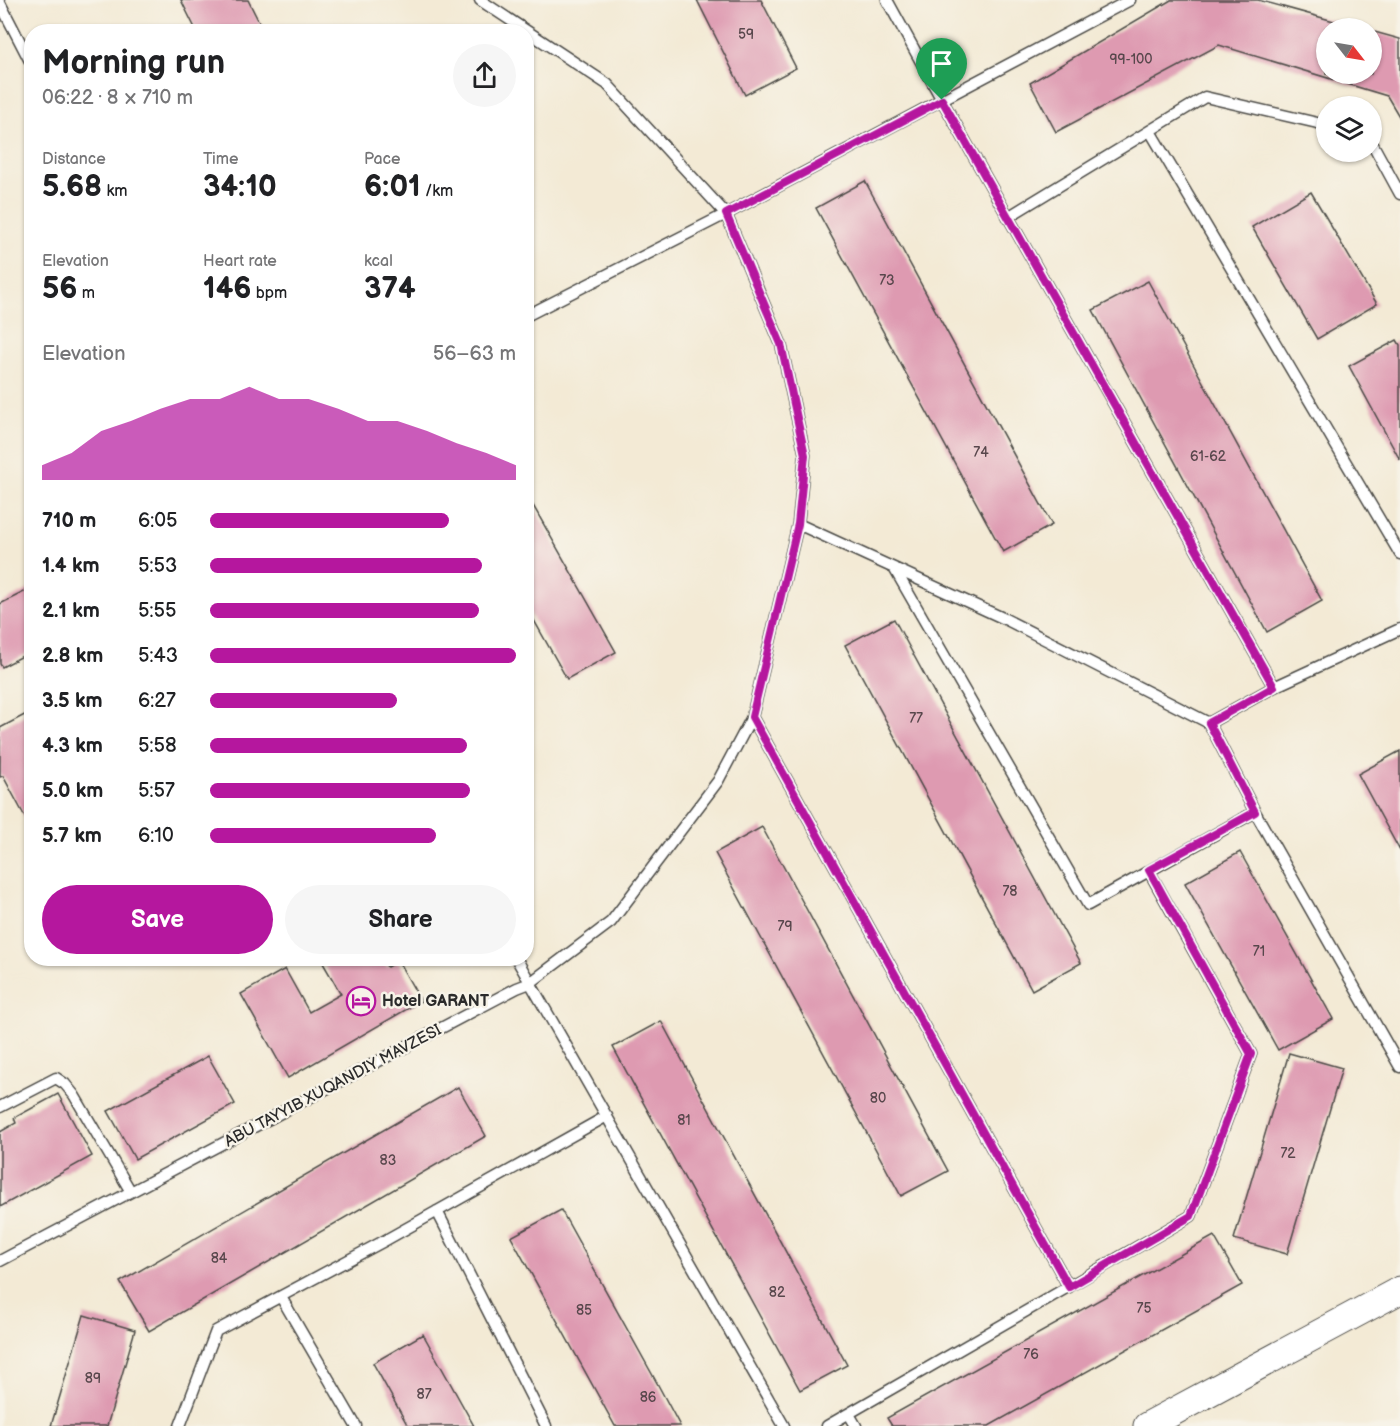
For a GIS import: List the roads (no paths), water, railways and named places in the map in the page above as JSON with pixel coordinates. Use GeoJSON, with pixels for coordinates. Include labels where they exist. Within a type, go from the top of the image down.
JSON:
{"type":"FeatureCollection","features":[{"type":"Feature","properties":{"kind":"street"},"geometry":{"type":"LineString","coordinates":[[1147,1426],[1400,1290]]}},
{"type":"Feature","properties":{"kind":"lane","name":"ABU TAYYIB XUQANDIY MAVZESI"},"geometry":{"type":"LineString","coordinates":[[480,0],[516,24]]}},
{"type":"Feature","properties":{"kind":"lane"},"geometry":{"type":"LineString","coordinates":[[887,0],[1274,687]]}},
{"type":"Feature","properties":{"kind":"lane"},"geometry":{"type":"LineString","coordinates":[[534,312],[726,214],[1130,0]]}},
{"type":"Feature","properties":{"kind":"lane"},"geometry":{"type":"LineString","coordinates":[[0,3],[24,50]]}},
{"type":"Feature","properties":{"kind":"lane","name":"ABU TAYYIB XUQANDIY MAVZESI"},"geometry":{"type":"LineString","coordinates":[[0,1261],[530,983],[611,922],[718,781],[752,717],[798,524],[805,455],[781,344],[726,214],[607,84],[534,36]]}},
{"type":"Feature","properties":{"kind":"lane"},"geometry":{"type":"LineString","coordinates":[[1008,217],[1205,97],[1316,123]]}},
{"type":"Feature","properties":{"kind":"lane"},"geometry":{"type":"LineString","coordinates":[[1150,131],[1400,554]]}},
{"type":"Feature","properties":{"kind":"lane"},"geometry":{"type":"LineString","coordinates":[[1382,161],[1400,194]]}},
{"type":"Feature","properties":{"kind":"lane"},"geometry":{"type":"LineString","coordinates":[[798,524],[1005,619],[1209,723],[1255,812],[1400,1067]]}},
{"type":"Feature","properties":{"kind":"lane"},"geometry":{"type":"LineString","coordinates":[[894,568],[1088,905],[1255,812]]}},
{"type":"Feature","properties":{"kind":"lane"},"geometry":{"type":"LineString","coordinates":[[1209,723],[1274,687],[1400,629]]}},
{"type":"Feature","properties":{"kind":"lane"},"geometry":{"type":"LineString","coordinates":[[752,717],[1069,1287]]}},
{"type":"Feature","properties":{"kind":"lane"},"geometry":{"type":"LineString","coordinates":[[827,1426],[1191,1216],[1251,1054],[1149,870]]}},
{"type":"Feature","properties":{"kind":"lane"},"geometry":{"type":"LineString","coordinates":[[520,966],[784,1426]]}},
{"type":"Feature","properties":{"kind":"lane"},"geometry":{"type":"LineString","coordinates":[[0,1107],[56,1078],[65,1084],[74,1095],[131,1192]]}},
{"type":"Feature","properties":{"kind":"lane"},"geometry":{"type":"LineString","coordinates":[[180,1426],[216,1331],[607,1116]]}},
{"type":"Feature","properties":{"kind":"lane"},"geometry":{"type":"LineString","coordinates":[[437,1211],[546,1426]]}},
{"type":"Feature","properties":{"kind":"lane"},"geometry":{"type":"LineString","coordinates":[[281,1297],[356,1426]]}},
{"type":"Feature","properties":{"kind":"lane"},"geometry":{"type":"LineString","coordinates":[[849,1414],[856,1426]]}},
{"type":"Feature","properties":{"kind":"place","name":"Hotel GARANT"},"geometry":{"type":"Point","coordinates":[361,1001]}}]}
